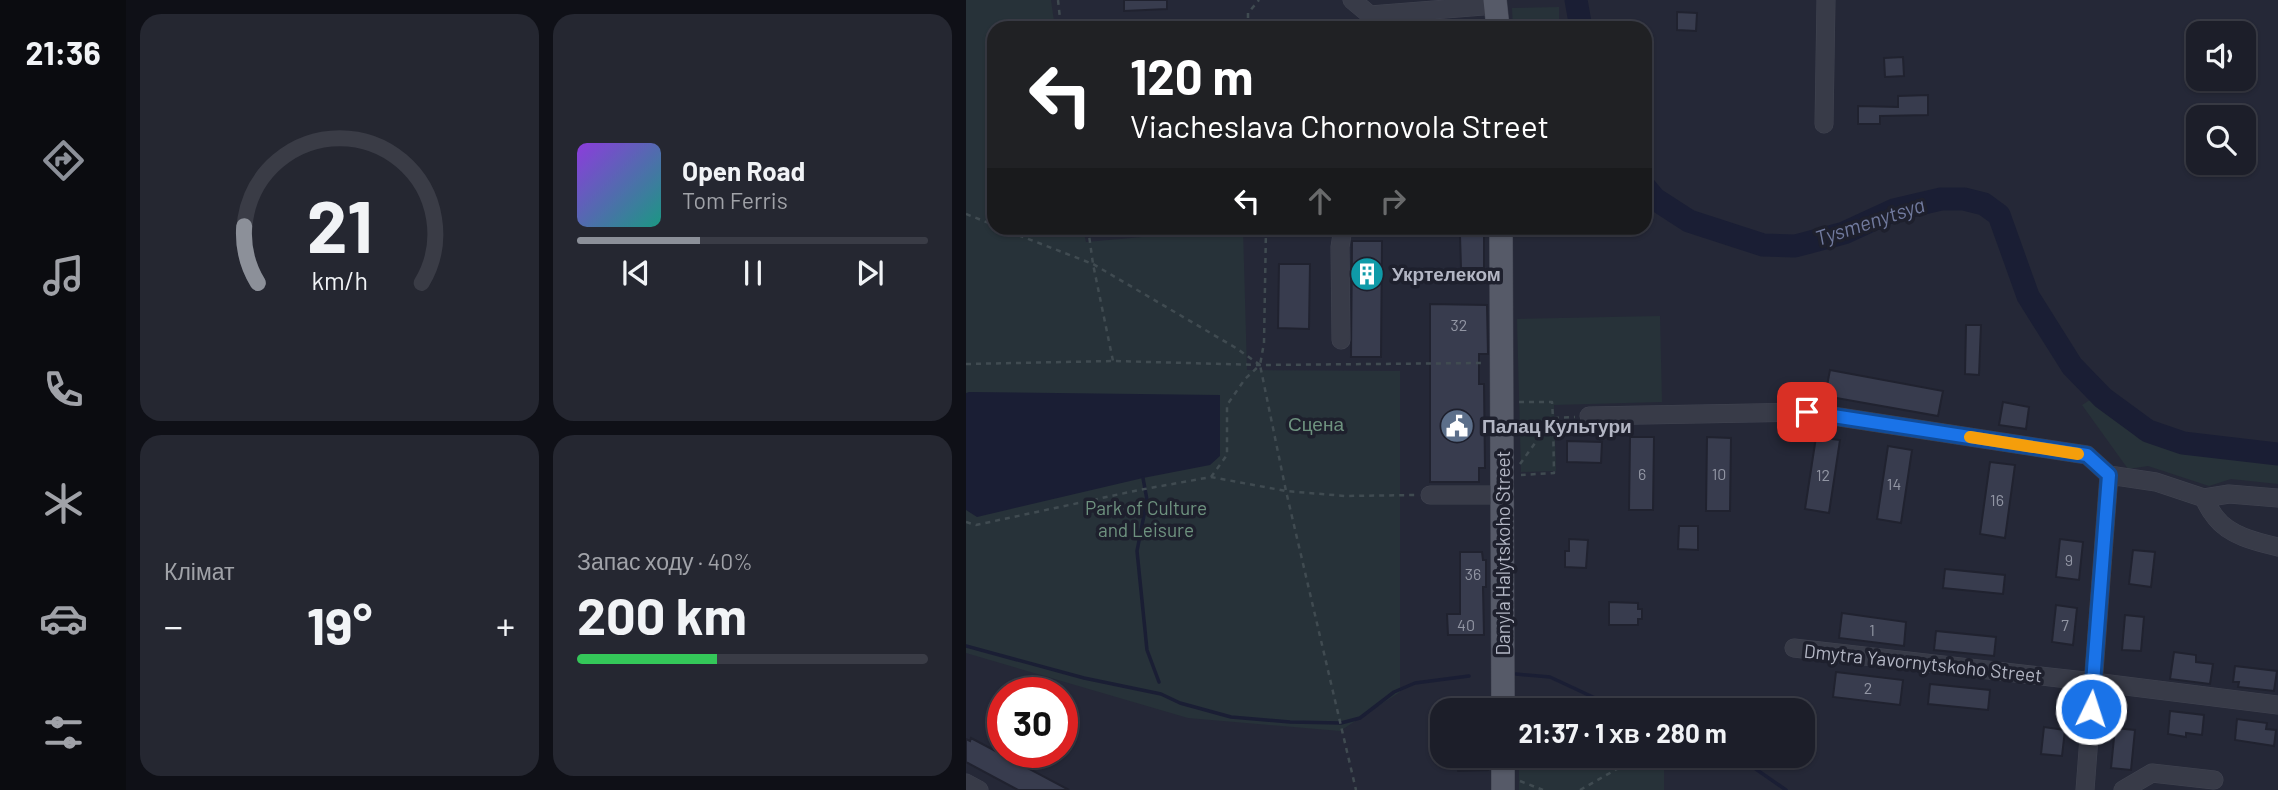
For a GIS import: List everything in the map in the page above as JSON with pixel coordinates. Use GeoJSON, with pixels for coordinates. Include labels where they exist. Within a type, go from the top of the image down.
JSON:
{"type":"FeatureCollection","features":[{"type":"Feature","properties":{"kind":"main road"},"geometry":{"type":"LineString","coordinates":[[1496,2],[1497,21]]}},
{"type":"Feature","properties":{"kind":"main road","name":"Danyla Halytskoho Street"},"geometry":{"type":"LineString","coordinates":[[1501,235],[1507,485],[1503,698]]}},
{"type":"Feature","properties":{"kind":"street"},"geometry":{"type":"LineString","coordinates":[[1352,0],[1370,15],[1496,2]]}},
{"type":"Feature","properties":{"kind":"street"},"geometry":{"type":"LineString","coordinates":[[1824,124],[1826,0]]}},
{"type":"Feature","properties":{"kind":"street"},"geometry":{"type":"LineString","coordinates":[[1340,340],[1342,235]]}},
{"type":"Feature","properties":{"kind":"street"},"geometry":{"type":"LineString","coordinates":[[1589,416],[1807,412],[2087,455],[2109,475],[2155,482],[2204,498],[2229,494],[2278,498]]}},
{"type":"Feature","properties":{"kind":"street"},"geometry":{"type":"LineString","coordinates":[[2085,790],[2109,475]]}},
{"type":"Feature","properties":{"kind":"street"},"geometry":{"type":"LineString","coordinates":[[1430,495],[1507,485]]}},
{"type":"Feature","properties":{"kind":"street"},"geometry":{"type":"LineString","coordinates":[[2204,498],[2216,519],[2232,532],[2258,543],[2278,547]]}},
{"type":"Feature","properties":{"kind":"street","name":"Dmytra Yavornytskoho Street"},"geometry":{"type":"LineString","coordinates":[[1794,648],[2094,681],[2278,705]]}},
{"type":"Feature","properties":{"kind":"street"},"geometry":{"type":"LineString","coordinates":[[2123,790],[2152,773],[2214,780]]}},
{"type":"Feature","properties":{"kind":"street"},"geometry":{"type":"LineString","coordinates":[[966,783],[979,790]]}},
{"type":"Feature","properties":{"kind":"path"},"geometry":{"type":"LineString","coordinates":[[1058,0],[1060,21]]}},
{"type":"Feature","properties":{"kind":"path"},"geometry":{"type":"LineString","coordinates":[[1248,21],[1248,13],[1259,0]]}},
{"type":"Feature","properties":{"kind":"path"},"geometry":{"type":"LineString","coordinates":[[966,214],[987,222]]}},
{"type":"Feature","properties":{"kind":"path"},"geometry":{"type":"LineString","coordinates":[[1018,235],[1093,264],[1236,348],[1260,365]]}},
{"type":"Feature","properties":{"kind":"path"},"geometry":{"type":"LineString","coordinates":[[1089,235],[1113,361]]}},
{"type":"Feature","properties":{"kind":"path"},"geometry":{"type":"LineString","coordinates":[[1266,235],[1264,343],[1260,365],[1286,491],[1356,790]]}},
{"type":"Feature","properties":{"kind":"path"},"geometry":{"type":"LineString","coordinates":[[966,364],[1113,361],[1260,365],[1502,363]]}},
{"type":"Feature","properties":{"kind":"path"},"geometry":{"type":"LineString","coordinates":[[1211,477],[1227,455],[1227,405],[1245,379],[1260,365]]}},
{"type":"Feature","properties":{"kind":"path"},"geometry":{"type":"LineString","coordinates":[[1507,485],[1554,473],[1552,402],[1510,402]]}},
{"type":"Feature","properties":{"kind":"path"},"geometry":{"type":"LineString","coordinates":[[1553,418],[1589,416]]}},
{"type":"Feature","properties":{"kind":"path"},"geometry":{"type":"LineString","coordinates":[[1519,466],[1553,418]]}},
{"type":"Feature","properties":{"kind":"path"},"geometry":{"type":"LineString","coordinates":[[966,522],[976,525],[1211,477],[1286,491],[1345,496],[1430,495]]}},
{"type":"Feature","properties":{"kind":"path"},"geometry":{"type":"LineString","coordinates":[[1580,790],[1618,768]]}},
{"type":"Feature","properties":{"kind":"path"},"geometry":{"type":"LineString","coordinates":[[1508,784],[1544,790]]}},
{"type":"Feature","properties":{"kind":"green space","name":"Park of Culture and Leisure"},"geometry":{"type":"Polygon","coordinates":[[[966,0],[1051,0],[1054,21],[987,21],[987,235],[1084,235],[1086,242],[1164,235],[1243,235],[1247,370],[1400,371],[1400,692],[1340,731],[1188,718],[1078,686],[1078,677],[1048,677],[966,653],[966,0]]]}},
{"type":"Feature","properties":{"kind":"green space"},"geometry":{"type":"Polygon","coordinates":[[[1559,7],[1559,21],[1513,21],[1512,8],[1559,7]]]}},
{"type":"Feature","properties":{"kind":"green space"},"geometry":{"type":"Polygon","coordinates":[[[1660,316],[1662,402],[1554,405],[1556,471],[1521,472],[1517,319],[1660,316]]]}},
{"type":"Feature","properties":{"kind":"green space"},"geometry":{"type":"Polygon","coordinates":[[[2093,398],[2139,439],[2181,453],[2278,464],[2278,484],[2231,479],[2209,486],[2148,466],[2128,469],[2082,405],[2093,398]]]}},
{"type":"Feature","properties":{"kind":"green space"},"geometry":{"type":"Polygon","coordinates":[[[1519,768],[1664,768],[1664,790],[1519,790],[1519,768]]]}},
{"type":"Feature","properties":{"kind":"water"},"geometry":{"type":"Polygon","coordinates":[[[966,393],[1220,395],[1220,456],[1210,465],[977,517],[966,510],[966,393]]]}},
{"type":"Feature","properties":{"kind":"building"},"geometry":{"type":"Polygon","coordinates":[[[1124,0],[1167,0],[1167,9],[1124,11],[1124,0]]]}},
{"type":"Feature","properties":{"kind":"building"},"geometry":{"type":"Polygon","coordinates":[[[1677,12],[1697,13],[1696,31],[1677,30],[1677,12]]]}},
{"type":"Feature","properties":{"kind":"building"},"geometry":{"type":"Polygon","coordinates":[[[1903,57],[1904,76],[1885,77],[1884,58],[1903,57]]]}},
{"type":"Feature","properties":{"kind":"building"},"geometry":{"type":"Polygon","coordinates":[[[1928,95],[1928,115],[1880,116],[1880,124],[1858,124],[1858,106],[1898,107],[1898,96],[1928,95]]]}},
{"type":"Feature","properties":{"kind":"building"},"geometry":{"type":"Polygon","coordinates":[[[1484,235],[1484,268],[1461,268],[1460,236],[1484,235]]]}},
{"type":"Feature","properties":{"kind":"building","name":"Укртелеком"},"geometry":{"type":"Polygon","coordinates":[[[1352,241],[1382,241],[1381,357],[1351,357],[1352,241]]]}},
{"type":"Feature","properties":{"kind":"building"},"geometry":{"type":"Polygon","coordinates":[[[1279,264],[1310,264],[1309,329],[1278,328],[1279,264]]]}},
{"type":"Feature","properties":{"kind":"building","name":"Палац Культури"},"geometry":{"type":"Polygon","coordinates":[[[1430,304],[1487,305],[1488,354],[1479,354],[1479,384],[1484,384],[1485,468],[1479,468],[1479,482],[1430,482],[1430,304]]]}},
{"type":"Feature","properties":{"kind":"building"},"geometry":{"type":"Polygon","coordinates":[[[1966,325],[1981,325],[1979,375],[1965,374],[1966,325]]]}},
{"type":"Feature","properties":{"kind":"building"},"geometry":{"type":"Polygon","coordinates":[[[1830,370],[1943,391],[1938,416],[1825,396],[1830,370]]]}},
{"type":"Feature","properties":{"kind":"building"},"geometry":{"type":"Polygon","coordinates":[[[2003,402],[2029,407],[2026,429],[1999,425],[2003,402]]]}},
{"type":"Feature","properties":{"kind":"building"},"geometry":{"type":"Polygon","coordinates":[[[1630,437],[1654,437],[1653,510],[1629,510],[1630,437]]]}},
{"type":"Feature","properties":{"kind":"building"},"geometry":{"type":"Polygon","coordinates":[[[1707,437],[1731,438],[1730,511],[1706,511],[1707,437]]]}},
{"type":"Feature","properties":{"kind":"building"},"geometry":{"type":"Polygon","coordinates":[[[1816,437],[1840,440],[1829,513],[1805,509],[1816,437]]]}},
{"type":"Feature","properties":{"kind":"building"},"geometry":{"type":"Polygon","coordinates":[[[1567,441],[1602,442],[1601,463],[1567,462],[1567,441]]]}},
{"type":"Feature","properties":{"kind":"building"},"geometry":{"type":"Polygon","coordinates":[[[1888,446],[1912,450],[1901,523],[1877,519],[1888,446]]]}},
{"type":"Feature","properties":{"kind":"building"},"geometry":{"type":"Polygon","coordinates":[[[1990,462],[2015,465],[2005,538],[1980,534],[1990,462]]]}},
{"type":"Feature","properties":{"kind":"building"},"geometry":{"type":"Polygon","coordinates":[[[1679,526],[1698,526],[1698,550],[1678,549],[1679,526]]]}},
{"type":"Feature","properties":{"kind":"building"},"geometry":{"type":"Polygon","coordinates":[[[1569,539],[1588,540],[1586,568],[1565,567],[1565,551],[1569,551],[1569,539]]]}},
{"type":"Feature","properties":{"kind":"building"},"geometry":{"type":"Polygon","coordinates":[[[2060,539],[2083,542],[2079,580],[2056,577],[2060,539]]]}},
{"type":"Feature","properties":{"kind":"building"},"geometry":{"type":"Polygon","coordinates":[[[2133,550],[2155,552],[2151,587],[2129,584],[2133,550]]]}},
{"type":"Feature","properties":{"kind":"building"},"geometry":{"type":"Polygon","coordinates":[[[1460,552],[1482,552],[1483,560],[1486,560],[1486,587],[1483,587],[1484,635],[1448,635],[1447,614],[1460,614],[1460,552]]]}},
{"type":"Feature","properties":{"kind":"building"},"geometry":{"type":"Polygon","coordinates":[[[1945,569],[2005,575],[2003,594],[1943,588],[1945,569]]]}},
{"type":"Feature","properties":{"kind":"building"},"geometry":{"type":"Polygon","coordinates":[[[1609,602],[1638,603],[1638,609],[1642,609],[1642,619],[1638,619],[1638,625],[1609,625],[1609,602]]]}},
{"type":"Feature","properties":{"kind":"building"},"geometry":{"type":"Polygon","coordinates":[[[2056,605],[2077,608],[2073,645],[2052,642],[2056,605]]]}},
{"type":"Feature","properties":{"kind":"building"},"geometry":{"type":"Polygon","coordinates":[[[1842,613],[1906,622],[1904,646],[1839,638],[1842,613]]]}},
{"type":"Feature","properties":{"kind":"building"},"geometry":{"type":"Polygon","coordinates":[[[2125,615],[2144,617],[2141,651],[2122,650],[2125,615]]]}},
{"type":"Feature","properties":{"kind":"building"},"geometry":{"type":"Polygon","coordinates":[[[1936,631],[1996,637],[1994,656],[1934,650],[1936,631]]]}},
{"type":"Feature","properties":{"kind":"building"},"geometry":{"type":"Polygon","coordinates":[[[2174,652],[2196,655],[2196,662],[2213,664],[2210,684],[2170,679],[2174,652]]]}},
{"type":"Feature","properties":{"kind":"building"},"geometry":{"type":"Polygon","coordinates":[[[2235,666],[2277,671],[2274,691],[2238,687],[2239,682],[2233,682],[2235,666]]]}},
{"type":"Feature","properties":{"kind":"building"},"geometry":{"type":"Polygon","coordinates":[[[1836,672],[1903,680],[1900,705],[1833,697],[1836,672]]]}},
{"type":"Feature","properties":{"kind":"building"},"geometry":{"type":"Polygon","coordinates":[[[1930,684],[1990,690],[1988,710],[1928,704],[1930,684]]]}},
{"type":"Feature","properties":{"kind":"building"},"geometry":{"type":"Polygon","coordinates":[[[2170,711],[2204,715],[2202,735],[2186,733],[2186,737],[2168,734],[2170,711]]]}},
{"type":"Feature","properties":{"kind":"building"},"geometry":{"type":"Polygon","coordinates":[[[2237,719],[2267,723],[2266,729],[2276,730],[2274,746],[2235,740],[2237,719]]]}},
{"type":"Feature","properties":{"kind":"building"},"geometry":{"type":"Polygon","coordinates":[[[2044,727],[2065,730],[2062,756],[2041,754],[2044,727]]]}},
{"type":"Feature","properties":{"kind":"building"},"geometry":{"type":"Polygon","coordinates":[[[2115,728],[2135,730],[2131,770],[2111,768],[2115,728]]]}},
{"type":"Feature","properties":{"kind":"building"},"geometry":{"type":"Polygon","coordinates":[[[971,738],[987,746],[987,768],[1028,768],[1069,790],[1018,790],[966,762],[966,739],[970,741],[971,738]]]}},
{"type":"Feature","properties":{"kind":"building"},"geometry":{"type":"Polygon","coordinates":[[[1458,768],[1488,770],[1458,771],[1458,768]]]}},
{"type":"Feature","properties":{"kind":"waterway","name":"Tysmenytsya"},"geometry":{"type":"LineString","coordinates":[[1576,0],[1580,21]]}},
{"type":"Feature","properties":{"kind":"waterway","name":"Tysmenytsya"},"geometry":{"type":"LineString","coordinates":[[1652,195],[1689,221],[1763,245],[1795,246],[1844,233],[1894,210],[1941,199],[1964,199],[1984,204],[1999,215],[2028,296],[2072,366],[2103,398],[2148,431],[2183,443],[2278,454]]}},
{"type":"Feature","properties":{"kind":"waterway"},"geometry":{"type":"LineString","coordinates":[[1143,478],[1147,500],[1137,551],[1147,650],[1159,682]]}},
{"type":"Feature","properties":{"kind":"waterway"},"geometry":{"type":"LineString","coordinates":[[966,646],[1084,678],[1161,694],[1180,703],[1231,717],[1290,722],[1341,723],[1360,718],[1394,692],[1415,683],[1469,676]]}},
{"type":"Feature","properties":{"kind":"waterway"},"geometry":{"type":"LineString","coordinates":[[1516,674],[1550,677],[1595,698]]}},
{"type":"Feature","properties":{"kind":"waterway"},"geometry":{"type":"LineString","coordinates":[[1754,768],[1786,790]]}},
{"type":"Feature","properties":{"kind":"slow traffic"},"geometry":{"type":"LineString","coordinates":[[1970,437],[2078,454]]}},
{"type":"Feature","properties":{"kind":"place","name":"Укртелеком"},"geometry":{"type":"Point","coordinates":[1367,274]}},
{"type":"Feature","properties":{"kind":"place","name":"Палац Культури"},"geometry":{"type":"Point","coordinates":[1457,426]}},
{"type":"Feature","properties":{"kind":"route"},"geometry":{"type":"LineString","coordinates":[[1807,412],[2087,455],[2109,475],[2091,709]]}},
{"type":"Feature","properties":{"kind":"park label","name":"Сцена"},"geometry":{"type":"Point","coordinates":[1316,424]}}]}
